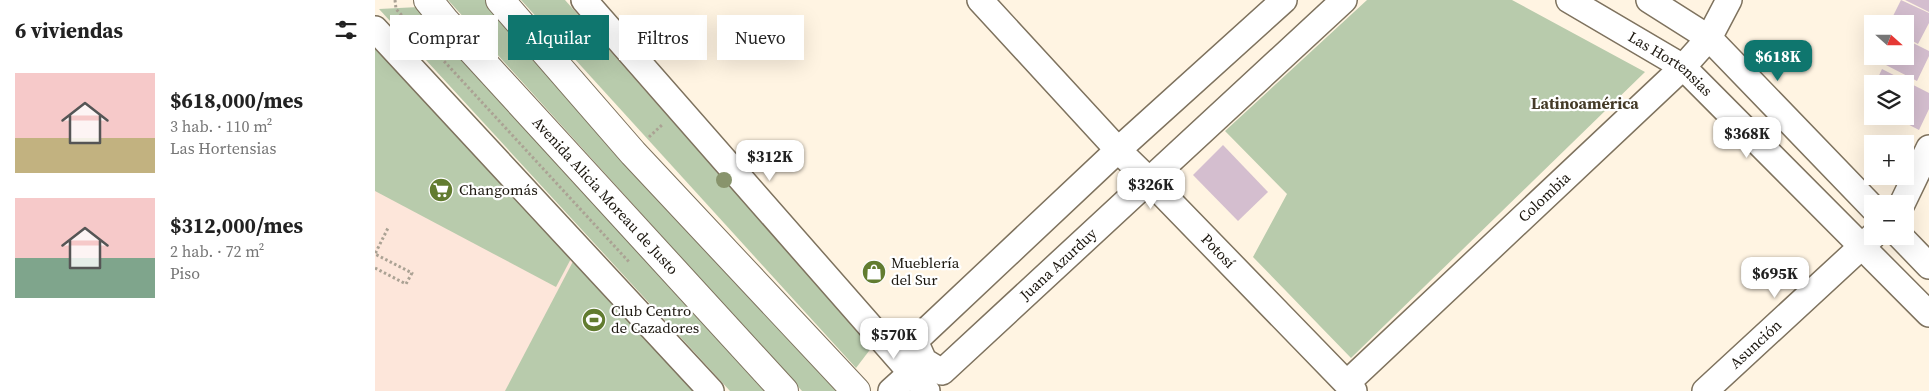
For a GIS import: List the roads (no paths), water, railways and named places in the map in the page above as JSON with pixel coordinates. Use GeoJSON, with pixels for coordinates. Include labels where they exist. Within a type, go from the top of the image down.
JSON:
{"type":"FeatureCollection","features":[{"type":"Feature","properties":{"kind":"main road","name":"Avenida Alicia Moreau de Justo"},"geometry":{"type":"LineString","coordinates":[[428,0],[446,22],[784,391]]}},
{"type":"Feature","properties":{"kind":"main road"},"geometry":{"type":"LineString","coordinates":[[500,0],[633,153],[856,391]]}},
{"type":"Feature","properties":{"kind":"street"},"geometry":{"type":"LineString","coordinates":[[585,0],[917,367]]}},
{"type":"Feature","properties":{"kind":"street","name":"Potosí"},"geometry":{"type":"LineString","coordinates":[[980,0],[1118,150],[1150,180],[1350,387]]}},
{"type":"Feature","properties":{"kind":"street"},"geometry":{"type":"LineString","coordinates":[[927,391],[917,367],[915,341],[1118,150],[1284,0]]}},
{"type":"Feature","properties":{"kind":"street","name":"Juana Azurduy"},"geometry":{"type":"LineString","coordinates":[[917,367],[942,372],[1344,0]]}},
{"type":"Feature","properties":{"kind":"street","name":"Las Hortensias"},"geometry":{"type":"LineString","coordinates":[[1569,0],[1683,67],[1864,237]]}},
{"type":"Feature","properties":{"kind":"street"},"geometry":{"type":"LineString","coordinates":[[1649,0],[1709,38],[1864,199]]}},
{"type":"Feature","properties":{"kind":"street","name":"Colombia"},"geometry":{"type":"LineString","coordinates":[[1350,387],[1683,67],[1709,38],[1729,0]]}},
{"type":"Feature","properties":{"kind":"street"},"geometry":{"type":"LineString","coordinates":[[375,29],[711,391]]}},
{"type":"Feature","properties":{"kind":"street"},"geometry":{"type":"LineString","coordinates":[[1906,195],[1929,148]]}},
{"type":"Feature","properties":{"kind":"street","name":"Asunción"},"geometry":{"type":"LineString","coordinates":[[1705,391],[1864,245]]}},
{"type":"Feature","properties":{"kind":"street","name":"Las Hortensias"},"geometry":{"type":"LineString","coordinates":[[1871,245],[1929,314]]}},
{"type":"Feature","properties":{"kind":"street"},"geometry":{"type":"LineString","coordinates":[[1909,245],[1929,266]]}},
{"type":"Feature","properties":{"kind":"street"},"geometry":{"type":"LineString","coordinates":[[891,391],[917,367]]}},
{"type":"Feature","properties":{"kind":"place","name":"Changomás"},"geometry":{"type":"Point","coordinates":[441,190]}},
{"type":"Feature","properties":{"kind":"place","name":"Mueblería del Sur"},"geometry":{"type":"Point","coordinates":[874,272]}},
{"type":"Feature","properties":{"kind":"place","name":"Club Centro de Cazadores"},"geometry":{"type":"Point","coordinates":[594,320]}},
{"type":"Feature","properties":{"kind":"district","name":"Latinoamérica"},"geometry":{"type":"Point","coordinates":[1585,103]}}]}
